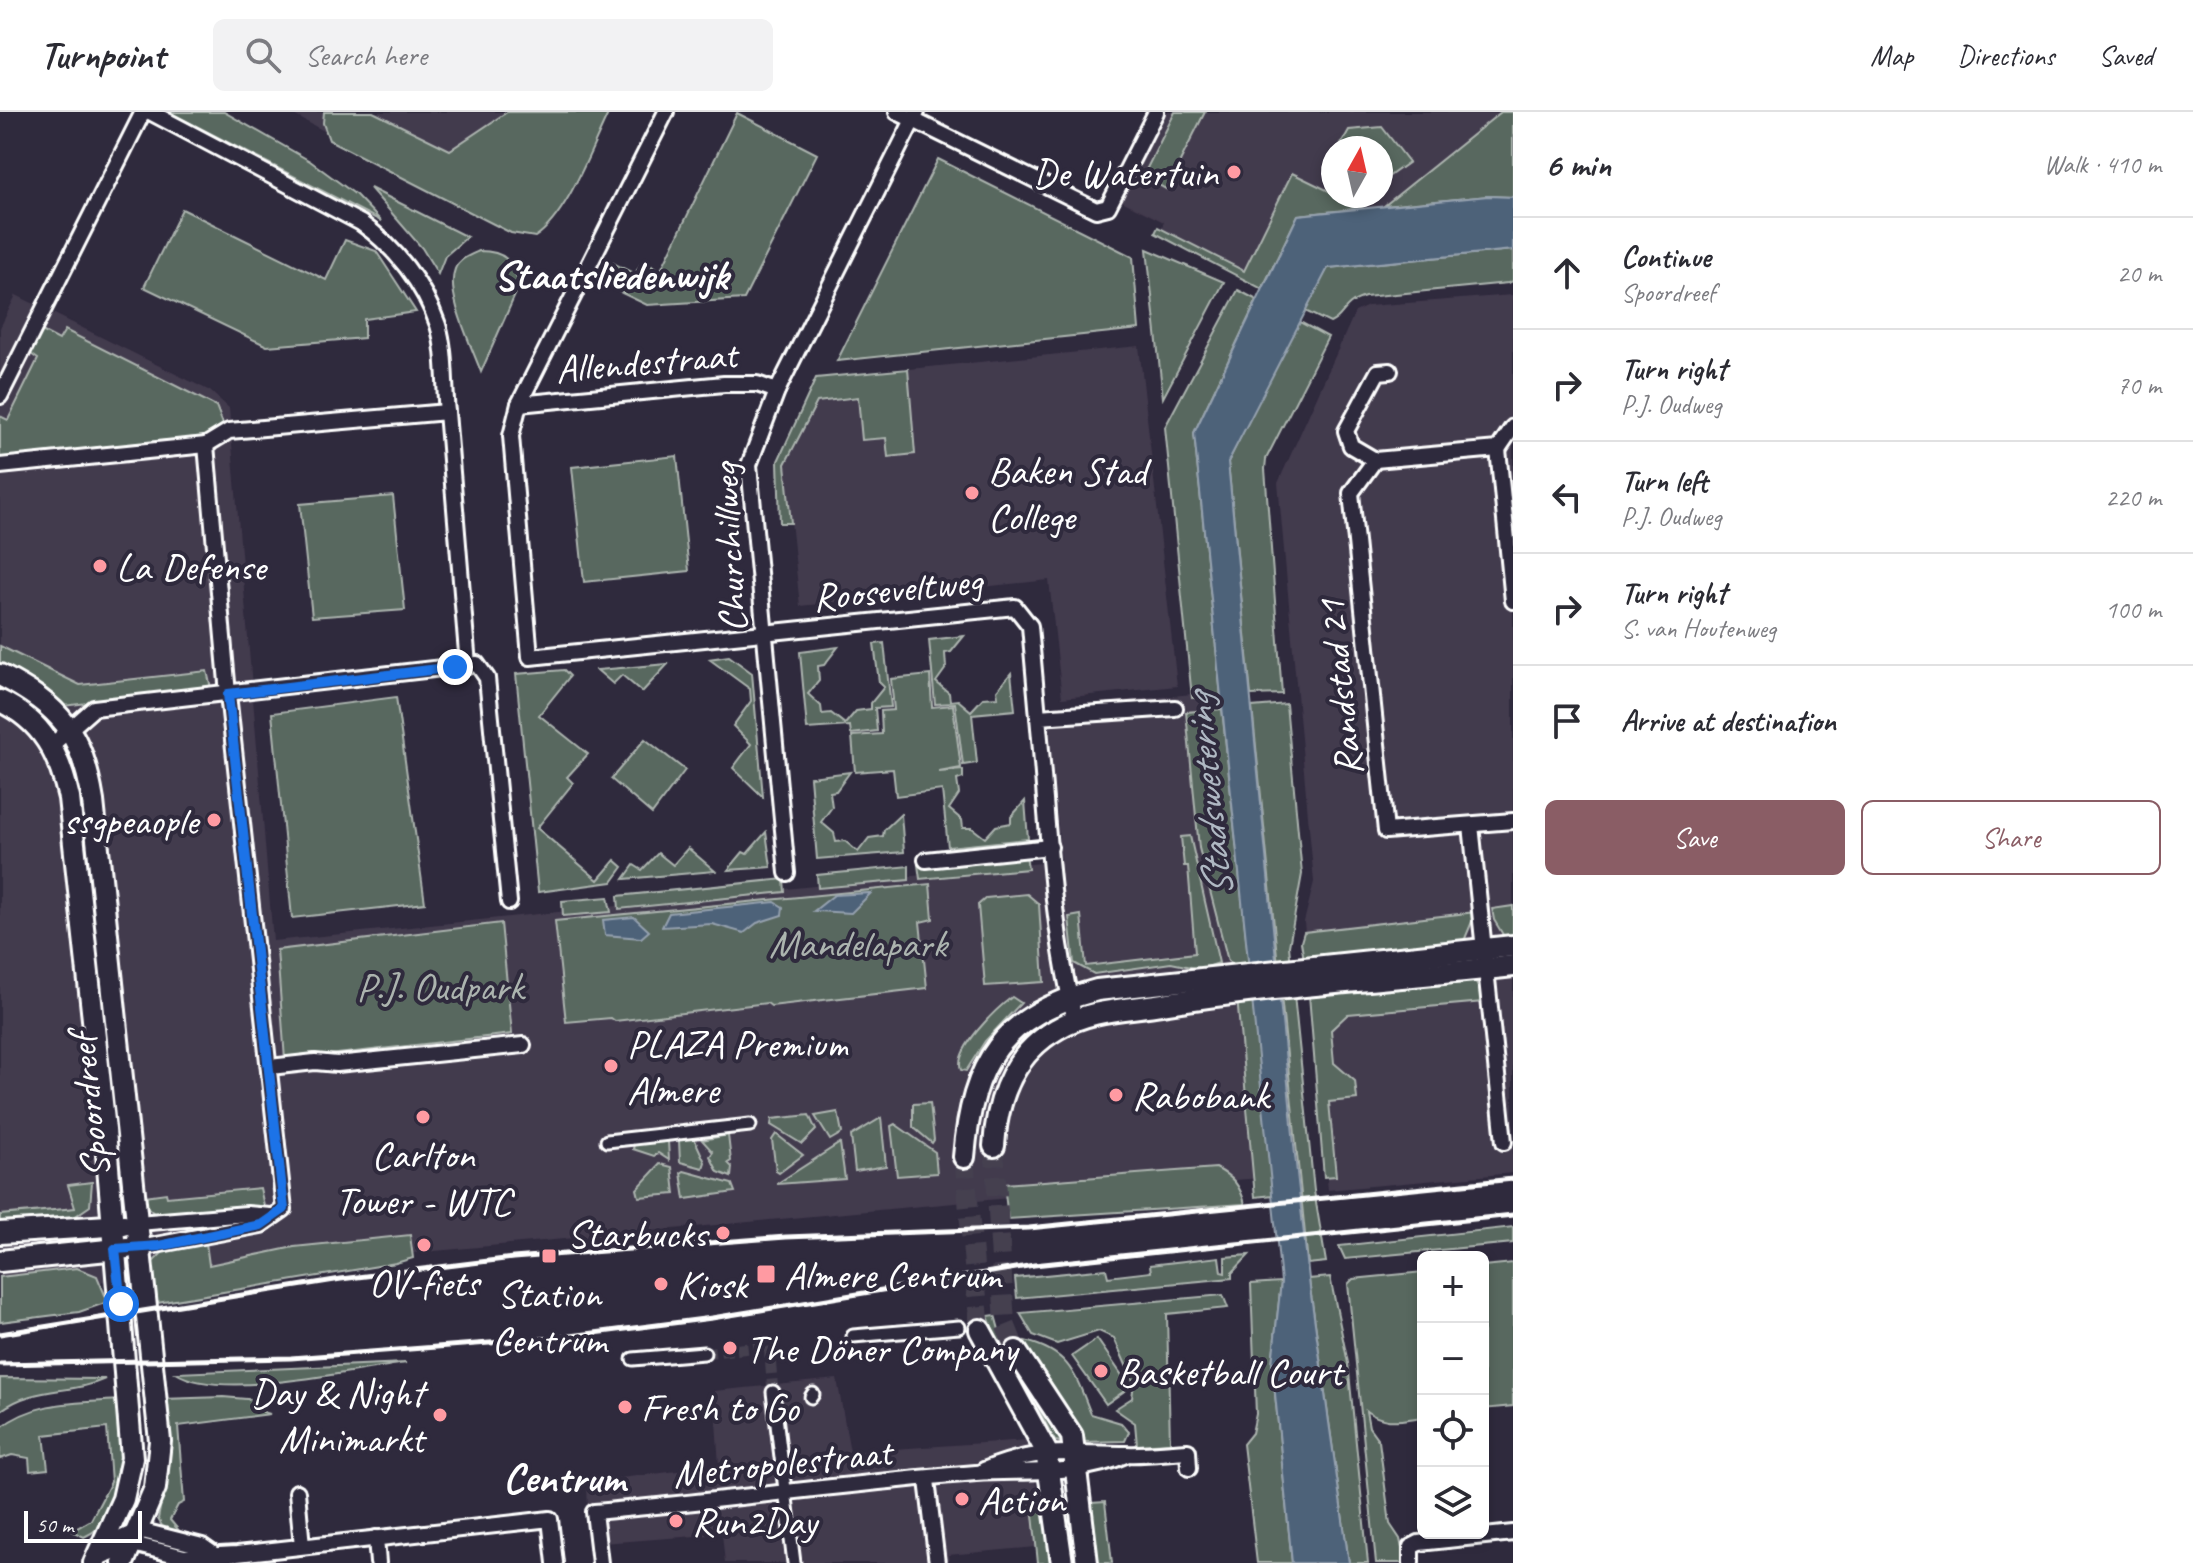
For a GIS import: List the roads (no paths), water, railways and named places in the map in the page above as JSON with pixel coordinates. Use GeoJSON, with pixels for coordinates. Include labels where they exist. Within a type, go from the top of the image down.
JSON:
{"type":"FeatureCollection","features":[{"type":"Feature","properties":{"kind":"main road","name":"Spoordreef"},"geometry":{"type":"LineString","coordinates":[[0,675],[41,698],[70,729],[87,766],[160,1441],[155,1488],[123,1563]]}},
{"type":"Feature","properties":{"kind":"main road","name":"Spoordreef"},"geometry":{"type":"LineString","coordinates":[[0,701],[34,722],[52,745],[61,764],[69,798],[113,1226],[132,1458],[123,1499],[97,1556]]}},
{"type":"Feature","properties":{"kind":"main road"},"geometry":{"type":"LineString","coordinates":[[994,1146],[997,1109],[1010,1077],[1027,1053],[1055,1030],[1075,1020],[1097,1012],[1208,988],[1485,959],[1513,946]]}},
{"type":"Feature","properties":{"kind":"main road"},"geometry":{"type":"LineString","coordinates":[[1485,959],[1513,966]]}},
{"type":"Feature","properties":{"kind":"main road"},"geometry":{"type":"LineString","coordinates":[[964,1157],[973,1094],[987,1063],[1025,1020],[1048,1004],[1097,990],[1208,988]]}},
{"type":"Feature","properties":{"kind":"main road"},"geometry":{"type":"LineString","coordinates":[[0,1233],[138,1223]]}},
{"type":"Feature","properties":{"kind":"main road"},"geometry":{"type":"LineString","coordinates":[[0,1261],[140,1248]]}},
{"type":"Feature","properties":{"kind":"main road"},"geometry":{"type":"LineString","coordinates":[[970,1329],[1048,1460],[1062,1563]]}},
{"type":"Feature","properties":{"kind":"main road"},"geometry":{"type":"LineString","coordinates":[[1016,1351],[1066,1424],[1077,1460],[1087,1563]]}},
{"type":"Feature","properties":{"kind":"street"},"geometry":{"type":"LineString","coordinates":[[0,396],[143,112]]}},
{"type":"Feature","properties":{"kind":"street"},"geometry":{"type":"LineString","coordinates":[[150,112],[361,223],[385,240],[422,290],[439,327],[468,665]]}},
{"type":"Feature","properties":{"kind":"street"},"geometry":{"type":"LineString","coordinates":[[666,112],[519,404],[511,436],[530,657],[765,633]]}},
{"type":"Feature","properties":{"kind":"street"},"geometry":{"type":"LineString","coordinates":[[897,112],[915,116],[1096,210],[1108,207],[1156,112]]}},
{"type":"Feature","properties":{"kind":"street","name":"Churchillweg"},"geometry":{"type":"LineString","coordinates":[[787,873],[749,465],[777,391],[915,116]]}},
{"type":"Feature","properties":{"kind":"street"},"geometry":{"type":"LineString","coordinates":[[1390,371],[1378,372],[1346,431],[1351,446],[1375,460],[1498,449]]}},
{"type":"Feature","properties":{"kind":"street","name":"Allendestraat"},"geometry":{"type":"LineString","coordinates":[[519,404],[724,384],[757,384],[777,391]]}},
{"type":"Feature","properties":{"kind":"street"},"geometry":{"type":"LineString","coordinates":[[0,466],[206,445],[229,431],[447,412]]}},
{"type":"Feature","properties":{"kind":"street"},"geometry":{"type":"LineString","coordinates":[[1513,427],[1498,449],[1513,601]]}},
{"type":"Feature","properties":{"kind":"street"},"geometry":{"type":"LineString","coordinates":[[140,1248],[261,1225],[284,1209],[228,694],[206,445]]}},
{"type":"Feature","properties":{"kind":"street","name":"Randstad 21"},"geometry":{"type":"LineString","coordinates":[[1375,460],[1351,493],[1386,831],[1513,821]]}},
{"type":"Feature","properties":{"kind":"street","name":"Rooseveltweg"},"geometry":{"type":"LineString","coordinates":[[765,633],[1015,607],[1030,626],[1054,913],[1075,1020]]}},
{"type":"Feature","properties":{"kind":"street"},"geometry":{"type":"LineString","coordinates":[[52,745],[94,708],[477,664],[487,678],[509,902]]}},
{"type":"Feature","properties":{"kind":"street"},"geometry":{"type":"LineString","coordinates":[[1038,717],[1175,708]]}},
{"type":"Feature","properties":{"kind":"street"},"geometry":{"type":"LineString","coordinates":[[1471,825],[1504,1142]]}},
{"type":"Feature","properties":{"kind":"street"},"geometry":{"type":"LineString","coordinates":[[926,860],[1050,847]]}},
{"type":"Feature","properties":{"kind":"street"},"geometry":{"type":"LineString","coordinates":[[271,1072],[318,1071],[327,1065],[523,1045]]}},
{"type":"Feature","properties":{"kind":"street"},"geometry":{"type":"LineString","coordinates":[[607,1141],[750,1125]]}},
{"type":"Feature","properties":{"kind":"street"},"geometry":{"type":"LineString","coordinates":[[138,1223],[247,1214],[270,1216]]}},
{"type":"Feature","properties":{"kind":"street"},"geometry":{"type":"LineString","coordinates":[[853,1336],[970,1329]]}},
{"type":"Feature","properties":{"kind":"street"},"geometry":{"type":"LineString","coordinates":[[633,1359],[704,1353]]}},
{"type":"Feature","properties":{"kind":"street"},"geometry":{"type":"LineString","coordinates":[[773,1392],[794,1563]]}},
{"type":"Feature","properties":{"kind":"street","name":"Metropolestraat"},"geometry":{"type":"LineString","coordinates":[[600,1563],[594,1512],[927,1480],[976,1473],[1013,1458],[1077,1460],[1105,1465],[1126,1455],[1188,1451],[1189,1468]]}},
{"type":"Feature","properties":{"kind":"street"},"geometry":{"type":"LineString","coordinates":[[927,1480],[937,1563]]}},
{"type":"Feature","properties":{"kind":"street"},"geometry":{"type":"LineString","coordinates":[[297,1492],[302,1546]]}},
{"type":"Feature","properties":{"kind":"street"},"geometry":{"type":"LineString","coordinates":[[97,1556],[136,1537],[184,1557],[200,1558],[212,1553],[550,1519],[555,1563]]}},
{"type":"Feature","properties":{"kind":"street"},"geometry":{"type":"LineString","coordinates":[[1411,1563],[1411,1547],[1419,1543],[1513,1533]]}},
{"type":"Feature","properties":{"kind":"street"},"geometry":{"type":"LineString","coordinates":[[376,1538],[378,1563]]}},
{"type":"Feature","properties":{"kind":"water"},"geometry":{"type":"Polygon","coordinates":[[[1488,196],[1513,197],[1513,250],[1328,268],[1228,462],[1295,1155],[1310,1288],[1349,1563],[1292,1563],[1272,1364],[1281,1282],[1194,433],[1298,215],[1393,208],[1393,206],[1488,196]]]}},
{"type":"Feature","properties":{"kind":"water"},"geometry":{"type":"Polygon","coordinates":[[[871,893],[851,913],[814,911],[834,895],[871,893]]]}},
{"type":"Feature","properties":{"kind":"water"},"geometry":{"type":"Polygon","coordinates":[[[775,902],[783,907],[782,915],[757,923],[744,933],[712,924],[662,927],[669,913],[775,902]]]}},
{"type":"Feature","properties":{"kind":"water"},"geometry":{"type":"Polygon","coordinates":[[[634,917],[649,931],[641,938],[605,935],[603,920],[634,917]]]}},
{"type":"Feature","properties":{"kind":"tunnel"},"geometry":{"type":"LineString","coordinates":[[994,1146],[1005,1324],[1016,1351]]}},
{"type":"Feature","properties":{"kind":"tunnel"},"geometry":{"type":"LineString","coordinates":[[964,1157],[980,1330]]}},
{"type":"Feature","properties":{"kind":"tunnel"},"geometry":{"type":"LineString","coordinates":[[704,1353],[769,1346],[773,1392]]}},
{"type":"Feature","properties":{"kind":"railway"},"geometry":{"type":"LineString","coordinates":[[0,1334],[341,1279],[513,1258],[786,1237],[1029,1228],[1513,1179]]}},
{"type":"Feature","properties":{"kind":"railway"},"geometry":{"type":"LineString","coordinates":[[0,1364],[291,1358],[555,1338],[712,1318],[1034,1265],[1513,1215]]}},
{"type":"Feature","properties":{"kind":"place","name":"De Watertuin"},"geometry":{"type":"Point","coordinates":[1234,172]}},
{"type":"Feature","properties":{"kind":"place","name":"Baken Stad College"},"geometry":{"type":"Point","coordinates":[972,493]}},
{"type":"Feature","properties":{"kind":"place","name":"La Defense"},"geometry":{"type":"Point","coordinates":[100,566]}},
{"type":"Feature","properties":{"kind":"place","name":"ssgpeaople"},"geometry":{"type":"Point","coordinates":[214,820]}},
{"type":"Feature","properties":{"kind":"place","name":"PLAZA Premium Almere"},"geometry":{"type":"Point","coordinates":[611,1066]}},
{"type":"Feature","properties":{"kind":"place","name":"Rabobank"},"geometry":{"type":"Point","coordinates":[1116,1095]}},
{"type":"Feature","properties":{"kind":"place","name":"Carlton Tower - WTC"},"geometry":{"type":"Point","coordinates":[423,1117]}},
{"type":"Feature","properties":{"kind":"place","name":"Starbucks"},"geometry":{"type":"Point","coordinates":[723,1233]}},
{"type":"Feature","properties":{"kind":"place","name":"OV-fiets"},"geometry":{"type":"Point","coordinates":[424,1245]}},
{"type":"Feature","properties":{"kind":"place","name":"Station Centrum"},"geometry":{"type":"Point","coordinates":[549,1256]}},
{"type":"Feature","properties":{"kind":"place","name":"Almere Centrum"},"geometry":{"type":"Point","coordinates":[766,1274]}},
{"type":"Feature","properties":{"kind":"place","name":"Kiosk"},"geometry":{"type":"Point","coordinates":[661,1284]}},
{"type":"Feature","properties":{"kind":"place","name":"The Döner Company"},"geometry":{"type":"Point","coordinates":[730,1348]}},
{"type":"Feature","properties":{"kind":"place","name":"Basketball Court"},"geometry":{"type":"Point","coordinates":[1101,1371]}},
{"type":"Feature","properties":{"kind":"place","name":"Fresh to Go"},"geometry":{"type":"Point","coordinates":[625,1407]}},
{"type":"Feature","properties":{"kind":"place","name":"Day & Night Minimarkt"},"geometry":{"type":"Point","coordinates":[440,1415]}},
{"type":"Feature","properties":{"kind":"place","name":"Action"},"geometry":{"type":"Point","coordinates":[962,1499]}},
{"type":"Feature","properties":{"kind":"place","name":"Run2Day"},"geometry":{"type":"Point","coordinates":[676,1521]}},
{"type":"Feature","properties":{"kind":"district","name":"Staatsliedenwijk"},"geometry":{"type":"Point","coordinates":[611,274]}},
{"type":"Feature","properties":{"kind":"district","name":"Centrum"},"geometry":{"type":"Point","coordinates":[564,1477]}},
{"type":"Feature","properties":{"kind":"water label","name":"Stadswetering"},"geometry":{"type":"Point","coordinates":[1207,796]}},
{"type":"Feature","properties":{"kind":"park label","name":"Mandelapark"},"geometry":{"type":"Point","coordinates":[858,943]}},
{"type":"Feature","properties":{"kind":"park label","name":"P.J. Oudpark"},"geometry":{"type":"Point","coordinates":[440,986]}}]}
